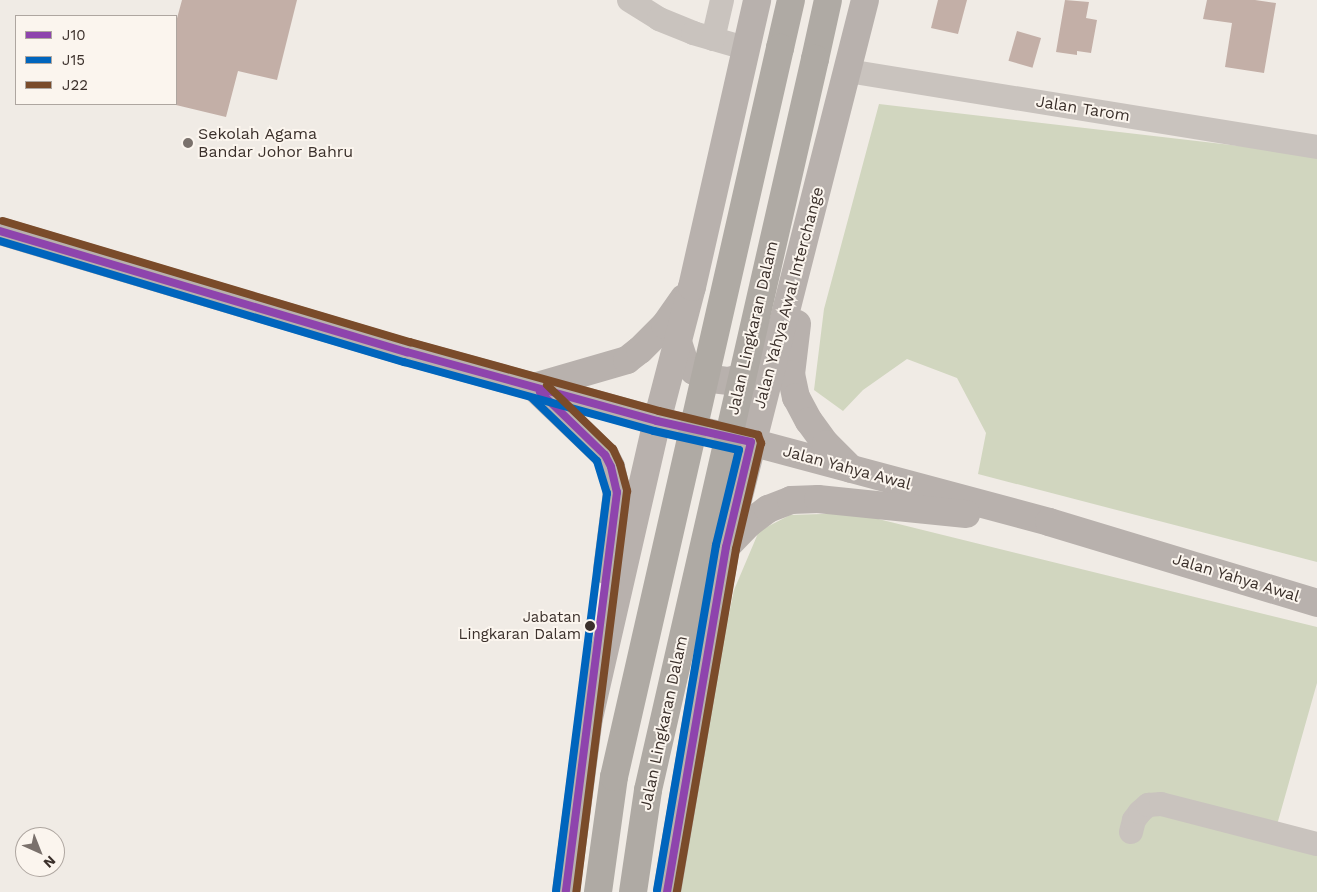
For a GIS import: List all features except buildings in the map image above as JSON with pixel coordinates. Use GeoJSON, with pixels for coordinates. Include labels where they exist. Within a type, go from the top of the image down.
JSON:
{"type":"FeatureCollection","features":[{"type":"Feature","properties":{"kind":"highway"},"geometry":{"type":"LineString","coordinates":[[598,892],[614,777],[791,0]]}},
{"type":"Feature","properties":{"kind":"highway","name":"Jalan Lingkaran Dalam"},"geometry":{"type":"LineString","coordinates":[[633,892],[648,790],[828,0]]}},
{"type":"Feature","properties":{"kind":"main road"},"geometry":{"type":"LineString","coordinates":[[588,718],[692,287],[757,0]]}},
{"type":"Feature","properties":{"kind":"main road","name":"Jalan Yahya Awal Interchange"},"geometry":{"type":"LineString","coordinates":[[667,892],[726,547],[751,442],[805,241],[865,0]]}},
{"type":"Feature","properties":{"kind":"main road","name":"Jalan Yahya Awal"},"geometry":{"type":"LineString","coordinates":[[0,231],[407,352],[658,422],[751,442],[1049,522],[1317,603]]}},
{"type":"Feature","properties":{"kind":"main road"},"geometry":{"type":"LineString","coordinates":[[805,241],[792,374],[796,396],[809,421],[826,444],[851,469]]}},
{"type":"Feature","properties":{"kind":"main road"},"geometry":{"type":"LineString","coordinates":[[534,387],[627,360],[665,325],[692,287]]}},
{"type":"Feature","properties":{"kind":"main road"},"geometry":{"type":"LineString","coordinates":[[678,342],[684,362],[694,371],[712,379],[729,381],[747,376],[761,367],[776,347]]}},
{"type":"Feature","properties":{"kind":"main road"},"geometry":{"type":"LineString","coordinates":[[534,387],[605,455],[611,467],[617,492],[566,892]]}},
{"type":"Feature","properties":{"kind":"main road"},"geometry":{"type":"LineString","coordinates":[[726,547],[748,524],[768,509],[791,500],[818,499],[1049,522]]}},
{"type":"Feature","properties":{"kind":"street"},"geometry":{"type":"LineString","coordinates":[[629,0],[659,19],[712,39],[745,48]]}},
{"type":"Feature","properties":{"kind":"street"},"geometry":{"type":"LineString","coordinates":[[712,39],[722,0]]}},
{"type":"Feature","properties":{"kind":"street","name":"Jalan Tarom"},"geometry":{"type":"LineString","coordinates":[[848,71],[1317,147]]}},
{"type":"Feature","properties":{"kind":"street"},"geometry":{"type":"LineString","coordinates":[[1131,832],[1134,820],[1140,812],[1148,805],[1161,804],[1317,844]]}},
{"type":"Feature","properties":{"kind":"green space"},"geometry":{"type":"Polygon","coordinates":[[[879,104],[1317,155],[1317,562],[978,474],[986,433],[957,378],[907,359],[863,390],[843,411],[814,390],[824,309],[879,104]]]}},
{"type":"Feature","properties":{"kind":"green space"},"geometry":{"type":"Polygon","coordinates":[[[854,513],[1317,627],[1317,683],[1273,839],[1317,846],[1317,892],[679,892],[709,710],[734,590],[759,531],[790,515],[854,513]]]}},
{"type":"Feature","properties":{"kind":"transit line","name":"J22"},"geometry":{"type":"LineString","coordinates":[[3,221],[410,342],[659,411],[758,435],[761,443],[736,549],[677,892]]}},
{"type":"Feature","properties":{"kind":"transit line","name":"J10"},"geometry":{"type":"LineString","coordinates":[[0,231],[407,352],[657,421],[751,442],[726,547],[667,892]]}},
{"type":"Feature","properties":{"kind":"transit line","name":"J15"},"geometry":{"type":"LineString","coordinates":[[0,241],[404,362],[654,431],[739,450],[716,545],[657,890]]}},
{"type":"Feature","properties":{"kind":"transit line","name":"J22"},"geometry":{"type":"LineString","coordinates":[[547,385],[613,449],[620,464],[627,491],[576,892]]}},
{"type":"Feature","properties":{"kind":"transit line","name":"J10"},"geometry":{"type":"LineString","coordinates":[[540,392],[605,455],[611,467],[617,492],[566,892]]}},
{"type":"Feature","properties":{"kind":"transit line","name":"J15"},"geometry":{"type":"LineString","coordinates":[[533,399],[597,461],[607,493],[556,891]]}},
{"type":"Feature","properties":{"kind":"place","name":"Sekolah Agama Bandar Johor Bahru"},"geometry":{"type":"Point","coordinates":[188,143]}},
{"type":"Feature","properties":{"kind":"place","name":"Jabatan Lingkaran Dalam"},"geometry":{"type":"Point","coordinates":[590,626]}}]}
